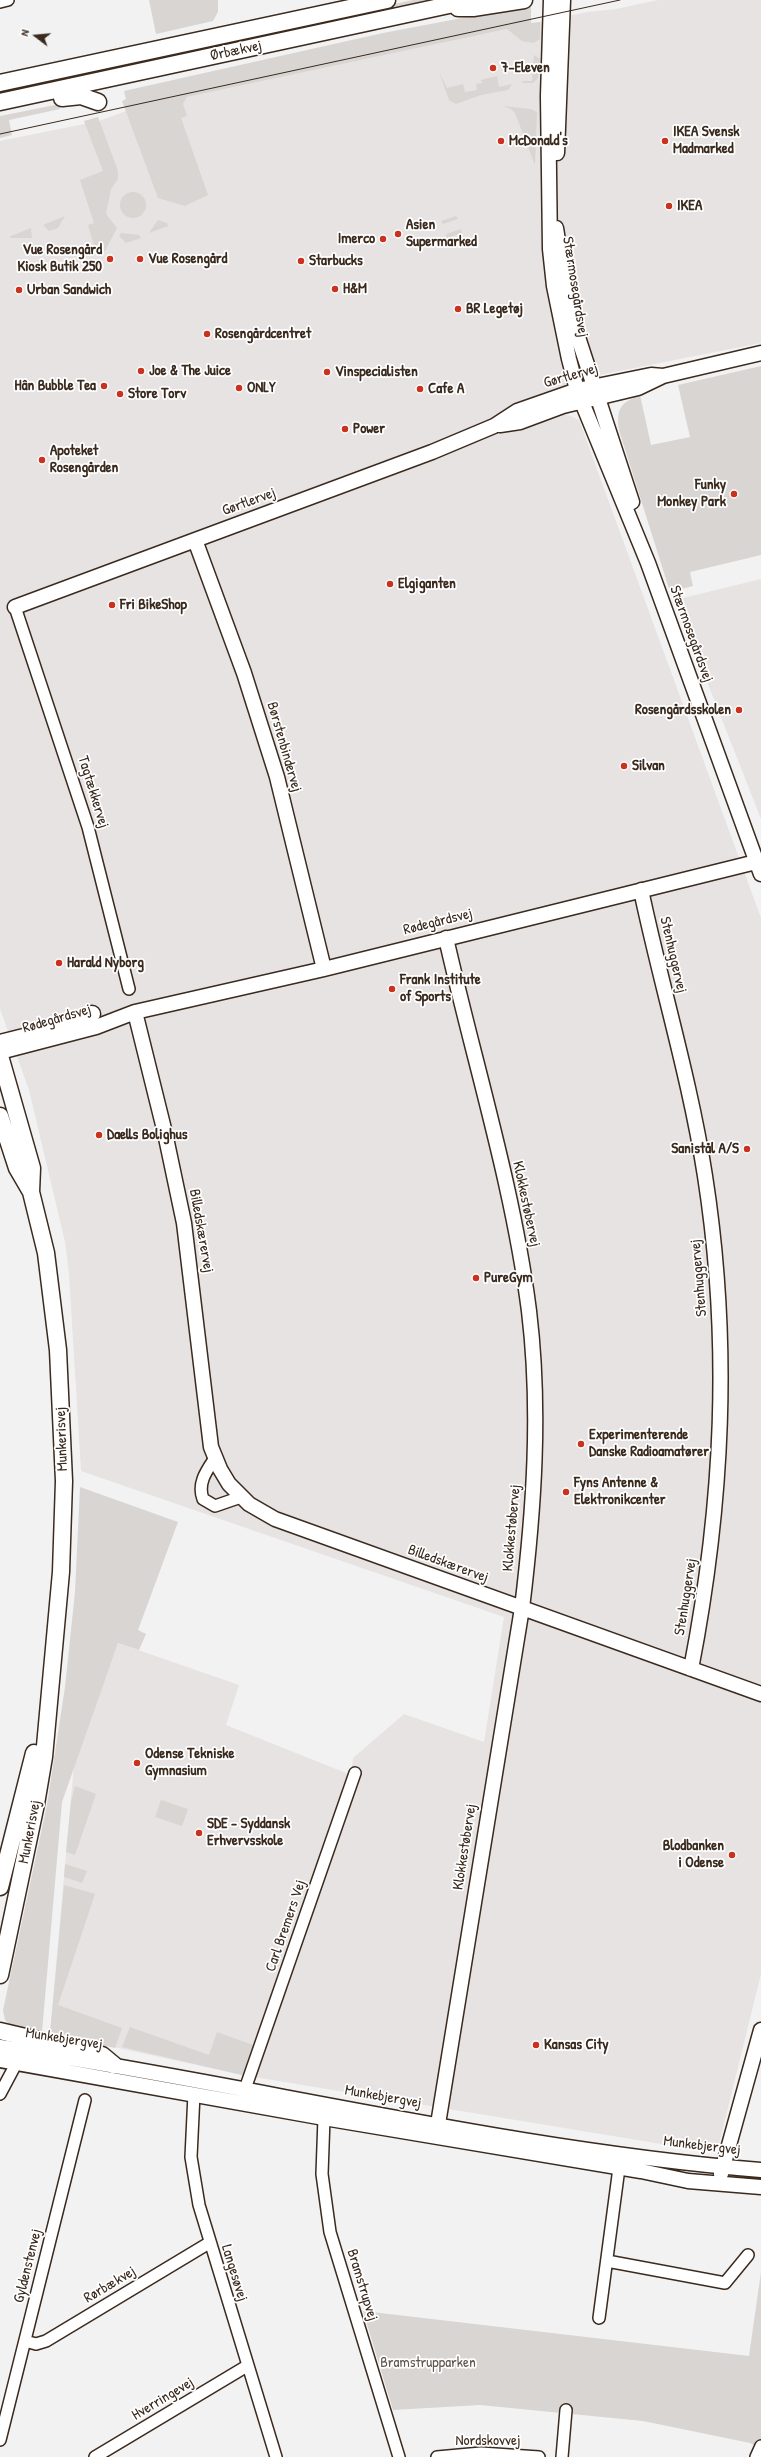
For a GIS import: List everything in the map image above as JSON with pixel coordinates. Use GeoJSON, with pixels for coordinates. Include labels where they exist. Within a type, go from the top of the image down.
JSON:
{"type":"FeatureCollection","features":[{"type":"Feature","properties":{"kind":"main road","name":"Ørbækvej"},"geometry":{"type":"LineString","coordinates":[[0,84],[386,0]]}},
{"type":"Feature","properties":{"kind":"main road"},"geometry":{"type":"LineString","coordinates":[[435,8],[450,0]]}},
{"type":"Feature","properties":{"kind":"main road","name":"Ørbækvej"},"geometry":{"type":"LineString","coordinates":[[6,100],[472,0]]}},
{"type":"Feature","properties":{"kind":"main road"},"geometry":{"type":"LineString","coordinates":[[435,8],[473,8],[524,0]]}},
{"type":"Feature","properties":{"kind":"main road"},"geometry":{"type":"LineString","coordinates":[[92,82],[100,72],[236,32]]}},
{"type":"Feature","properties":{"kind":"main road"},"geometry":{"type":"LineString","coordinates":[[6,100],[37,101],[81,96],[98,102]]}},
{"type":"Feature","properties":{"kind":"main road"},"geometry":{"type":"LineString","coordinates":[[0,1043],[84,1022],[92,1014]]}},
{"type":"Feature","properties":{"kind":"main road","name":"Munkerisvej"},"geometry":{"type":"LineString","coordinates":[[0,1056],[32,1168],[31,1192],[46,1253],[58,1350],[64,1481],[61,1572],[44,1757],[36,1804],[0,1974]]}},
{"type":"Feature","properties":{"kind":"main road"},"geometry":{"type":"LineString","coordinates":[[0,1084],[17,1136],[25,1143]]}},
{"type":"Feature","properties":{"kind":"main road","name":"Munkerisvej"},"geometry":{"type":"LineString","coordinates":[[0,1116],[17,1168],[31,1192]]}},
{"type":"Feature","properties":{"kind":"main road","name":"Munkerisvej"},"geometry":{"type":"LineString","coordinates":[[0,1887],[24,1799],[50,1687]]}},
{"type":"Feature","properties":{"kind":"main road"},"geometry":{"type":"LineString","coordinates":[[0,2031],[102,2055],[114,2065]]}},
{"type":"Feature","properties":{"kind":"street"},"geometry":{"type":"LineString","coordinates":[[0,2],[8,0]]}},
{"type":"Feature","properties":{"kind":"street","name":"Stærmosegårdsvej"},"geometry":{"type":"LineString","coordinates":[[551,0],[554,96],[553,209],[567,297],[588,393],[633,505],[648,563]]}},
{"type":"Feature","properties":{"kind":"street","name":"Stærmosegårdsvej"},"geometry":{"type":"LineString","coordinates":[[562,0],[554,96],[548,210],[554,286],[588,393],[648,563],[760,865]]}},
{"type":"Feature","properties":{"kind":"street","name":"Gørtlervej"},"geometry":{"type":"LineString","coordinates":[[15,607],[385,471],[494,426],[517,411],[651,376],[662,376],[761,353]]}},
{"type":"Feature","properties":{"kind":"street","name":"Børstenbindervej"},"geometry":{"type":"LineString","coordinates":[[195,540],[244,674],[276,777],[324,969]]}},
{"type":"Feature","properties":{"kind":"street","name":"Tagtækkervej"},"geometry":{"type":"LineString","coordinates":[[15,607],[88,827],[129,989]]}},
{"type":"Feature","properties":{"kind":"street","name":"Rødegårdsvej"},"geometry":{"type":"LineString","coordinates":[[0,1052],[96,1027],[129,1014],[324,969],[641,890],[760,865]]}},
{"type":"Feature","properties":{"kind":"street","name":"Stenhuggervej"},"geometry":{"type":"LineString","coordinates":[[641,890],[692,1109],[704,1168],[714,1242],[720,1307],[721,1424],[715,1521],[705,1595],[691,1669]]}},
{"type":"Feature","properties":{"kind":"street","name":"Klokkestøbervej"},"geometry":{"type":"LineString","coordinates":[[438,2124],[522,1608],[529,1550],[534,1460],[534,1393],[529,1311],[509,1198],[446,938]]}},
{"type":"Feature","properties":{"kind":"street","name":"Rødegårdsvej"},"geometry":{"type":"LineString","coordinates":[[0,1035],[92,1014],[129,1014]]}},
{"type":"Feature","properties":{"kind":"street","name":"Billedskærervej"},"geometry":{"type":"LineString","coordinates":[[129,1014],[165,1133],[184,1223],[209,1435],[216,1458],[225,1478],[241,1496],[263,1514],[275,1520],[761,1694]]}},
{"type":"Feature","properties":{"kind":"street"},"geometry":{"type":"LineString","coordinates":[[216,1458],[203,1478],[201,1487],[203,1498],[215,1506],[241,1496]]}},
{"type":"Feature","properties":{"kind":"street","name":"Carl Bremers Vej"},"geometry":{"type":"LineString","coordinates":[[245,2089],[355,1773]]}},
{"type":"Feature","properties":{"kind":"street"},"geometry":{"type":"LineString","coordinates":[[719,2184],[722,2166],[761,2030]]}},
{"type":"Feature","properties":{"kind":"street","name":"Munkebjergvej"},"geometry":{"type":"LineString","coordinates":[[0,2046],[550,2143],[761,2170]]}},
{"type":"Feature","properties":{"kind":"street","name":"Munkebjergvej"},"geometry":{"type":"LineString","coordinates":[[0,2060],[324,2118],[641,2171],[670,2178],[761,2187]]}},
{"type":"Feature","properties":{"kind":"street"},"geometry":{"type":"LineString","coordinates":[[0,2094],[17,2062]]}},
{"type":"Feature","properties":{"kind":"street","name":"Langesøvej"},"geometry":{"type":"LineString","coordinates":[[194,2094],[191,2135],[192,2170],[209,2243],[276,2457]]}},
{"type":"Feature","properties":{"kind":"street","name":"Gyldenstenvej"},"geometry":{"type":"LineString","coordinates":[[0,2440],[85,2100]]}},
{"type":"Feature","properties":{"kind":"street","name":"Bramstrupvej"},"geometry":{"type":"LineString","coordinates":[[324,2118],[322,2174],[330,2232],[399,2457]]}},
{"type":"Feature","properties":{"kind":"street"},"geometry":{"type":"LineString","coordinates":[[641,2171],[664,2169],[717,2174],[722,2166]]}},
{"type":"Feature","properties":{"kind":"street"},"geometry":{"type":"LineString","coordinates":[[599,2318],[619,2168]]}},
{"type":"Feature","properties":{"kind":"street","name":"Rørbækvej"},"geometry":{"type":"LineString","coordinates":[[25,2341],[36,2344],[46,2341],[209,2243]]}},
{"type":"Feature","properties":{"kind":"street"},"geometry":{"type":"LineString","coordinates":[[607,2261],[725,2283],[748,2255]]}},
{"type":"Feature","properties":{"kind":"street","name":"Hverringevej"},"geometry":{"type":"LineString","coordinates":[[95,2457],[247,2366]]}},
{"type":"Feature","properties":{"kind":"street"},"geometry":{"type":"LineString","coordinates":[[562,2457],[566,2410]]}},
{"type":"Feature","properties":{"kind":"street"},"geometry":{"type":"LineString","coordinates":[[756,2457],[761,2446]]}},
{"type":"Feature","properties":{"kind":"street","name":"Nordskovvej"},"geometry":{"type":"LineString","coordinates":[[437,2457],[481,2453],[539,2457]]}},
{"type":"Feature","properties":{"kind":"shaded area"},"geometry":{"type":"Polygon","coordinates":[[[658,0],[761,0],[761,343],[604,374],[558,388],[566,414],[579,420],[761,918],[761,1974],[718,2148],[698,2150],[242,2075],[50,2033],[74,1764],[118,1643],[239,1685],[226,1725],[351,1775],[353,1758],[404,1714],[484,1742],[504,1617],[81,1471],[69,1274],[65,1242],[29,1090],[0,1009],[0,141],[99,121],[126,111],[187,97],[587,12],[616,9],[658,0]]]}},
{"type":"Feature","properties":{"kind":"shaded area","name":"Rosengårdsskolen"},"geometry":{"type":"Polygon","coordinates":[[[761,579],[761,819],[675,600],[761,579]]]}},
{"type":"Feature","properties":{"kind":"green space"},"geometry":{"type":"Polygon","coordinates":[[[149,0],[218,0],[218,12],[213,21],[156,34],[149,0]]]}},
{"type":"Feature","properties":{"kind":"green space"},"geometry":{"type":"Polygon","coordinates":[[[413,0],[430,0],[416,5],[116,70],[206,49],[250,35],[413,0]]]}},
{"type":"Feature","properties":{"kind":"green space"},"geometry":{"type":"Polygon","coordinates":[[[531,5],[531,23],[540,22],[540,39],[533,43],[522,41],[507,29],[187,97],[183,104],[187,116],[181,118],[208,195],[185,206],[158,198],[122,101],[126,99],[124,91],[383,33],[531,5]]]}},
{"type":"Feature","properties":{"kind":"green space"},"geometry":{"type":"Polygon","coordinates":[[[534,55],[540,59],[538,78],[533,83],[523,83],[522,81],[532,81],[534,55]]]}},
{"type":"Feature","properties":{"kind":"green space"},"geometry":{"type":"Polygon","coordinates":[[[439,71],[447,88],[463,84],[465,92],[477,90],[476,84],[482,83],[481,80],[497,76],[499,87],[512,84],[508,90],[481,95],[456,104],[449,100],[439,71]]]}},
{"type":"Feature","properties":{"kind":"green space"},"geometry":{"type":"Polygon","coordinates":[[[74,74],[75,80],[0,96],[0,90],[74,74]]]}},
{"type":"Feature","properties":{"kind":"green space"},"geometry":{"type":"Polygon","coordinates":[[[60,104],[60,109],[9,120],[12,135],[0,138],[0,116],[60,104]]]}},
{"type":"Feature","properties":{"kind":"green space"},"geometry":{"type":"Polygon","coordinates":[[[503,106],[531,109],[537,112],[535,165],[515,113],[511,109],[503,106]]]}},
{"type":"Feature","properties":{"kind":"green space"},"geometry":{"type":"Polygon","coordinates":[[[98,117],[118,171],[118,179],[111,189],[106,214],[117,228],[105,251],[95,249],[88,225],[94,223],[80,180],[103,171],[84,121],[98,117]]]}},
{"type":"Feature","properties":{"kind":"green space"},"geometry":{"type":"Polygon","coordinates":[[[133,192],[142,196],[146,205],[142,214],[133,218],[124,214],[120,205],[124,196],[133,192]]]}},
{"type":"Feature","properties":{"kind":"green space"},"geometry":{"type":"Polygon","coordinates":[[[65,216],[58,228],[49,231],[43,225],[65,216]]]}},
{"type":"Feature","properties":{"kind":"green space"},"geometry":{"type":"Polygon","coordinates":[[[456,216],[458,219],[443,224],[441,221],[456,216]]]}},
{"type":"Feature","properties":{"kind":"green space"},"geometry":{"type":"Polygon","coordinates":[[[158,220],[167,223],[168,226],[149,233],[158,220]]]}},
{"type":"Feature","properties":{"kind":"green space"},"geometry":{"type":"Polygon","coordinates":[[[31,228],[32,238],[10,238],[11,236],[31,228]]]}},
{"type":"Feature","properties":{"kind":"green space"},"geometry":{"type":"Polygon","coordinates":[[[461,229],[462,233],[447,238],[446,234],[461,229]]]}},
{"type":"Feature","properties":{"kind":"green space"},"geometry":{"type":"Polygon","coordinates":[[[121,233],[139,235],[141,238],[126,243],[119,236],[121,233]]]}},
{"type":"Feature","properties":{"kind":"green space"},"geometry":{"type":"Polygon","coordinates":[[[761,366],[761,555],[690,572],[693,586],[670,592],[619,430],[619,412],[624,404],[640,395],[651,445],[690,437],[678,385],[761,366]]]}},
{"type":"Feature","properties":{"kind":"green space"},"geometry":{"type":"Polygon","coordinates":[[[80,1487],[178,1522],[138,1630],[146,1634],[139,1650],[118,1643],[62,1802],[42,2032],[10,2025],[5,2020],[3,2010],[47,1805],[65,1687],[75,1592],[80,1487]]]}},
{"type":"Feature","properties":{"kind":"green space"},"geometry":{"type":"Polygon","coordinates":[[[75,1786],[96,1794],[75,1855],[66,1852],[71,1802],[75,1786]]]}},
{"type":"Feature","properties":{"kind":"green space"},"geometry":{"type":"Polygon","coordinates":[[[161,1800],[188,1809],[182,1826],[155,1817],[161,1800]]]}},
{"type":"Feature","properties":{"kind":"green space"},"geometry":{"type":"Polygon","coordinates":[[[65,1864],[87,1871],[82,1883],[64,1877],[65,1864]]]}},
{"type":"Feature","properties":{"kind":"green space"},"geometry":{"type":"Polygon","coordinates":[[[64,1885],[95,1894],[58,2005],[122,2028],[115,2048],[50,2033],[64,1885]]]}},
{"type":"Feature","properties":{"kind":"green space"},"geometry":{"type":"Polygon","coordinates":[[[130,2027],[209,2055],[217,2032],[253,2045],[242,2075],[122,2047],[130,2027]]]}},
{"type":"Feature","properties":{"kind":"green space","name":"Bramstrupparken"},"geometry":{"type":"Polygon","coordinates":[[[761,2272],[761,2449],[750,2443],[643,2421],[480,2405],[393,2410],[363,2311],[749,2356],[761,2272]]]}},
{"type":"Feature","properties":{"kind":"tram line"},"geometry":{"type":"LineString","coordinates":[[0,134],[620,0]]}},
{"type":"Feature","properties":{"kind":"place","name":"7-Eleven"},"geometry":{"type":"Point","coordinates":[493,68]}},
{"type":"Feature","properties":{"kind":"place","name":"McDonald's"},"geometry":{"type":"Point","coordinates":[501,141]}},
{"type":"Feature","properties":{"kind":"place","name":"IKEA Svensk Madmarked"},"geometry":{"type":"Point","coordinates":[665,141]}},
{"type":"Feature","properties":{"kind":"place","name":"IKEA"},"geometry":{"type":"Point","coordinates":[669,206]}},
{"type":"Feature","properties":{"kind":"place","name":"Asien Supermarked"},"geometry":{"type":"Point","coordinates":[398,234]}},
{"type":"Feature","properties":{"kind":"place","name":"Imerco"},"geometry":{"type":"Point","coordinates":[383,239]}},
{"type":"Feature","properties":{"kind":"place","name":"Vue Rosengård Kiosk Butik 250"},"geometry":{"type":"Point","coordinates":[110,259]}},
{"type":"Feature","properties":{"kind":"place","name":"Vue Rosengård"},"geometry":{"type":"Point","coordinates":[140,259]}},
{"type":"Feature","properties":{"kind":"place","name":"Starbucks"},"geometry":{"type":"Point","coordinates":[301,261]}},
{"type":"Feature","properties":{"kind":"place","name":"H&M"},"geometry":{"type":"Point","coordinates":[335,289]}},
{"type":"Feature","properties":{"kind":"place","name":"Urban Sandwich"},"geometry":{"type":"Point","coordinates":[19,290]}},
{"type":"Feature","properties":{"kind":"place","name":"BR Legetøj"},"geometry":{"type":"Point","coordinates":[458,309]}},
{"type":"Feature","properties":{"kind":"place","name":"Rosengårdcentret"},"geometry":{"type":"Point","coordinates":[207,334]}},
{"type":"Feature","properties":{"kind":"place","name":"Joe & The Juice"},"geometry":{"type":"Point","coordinates":[141,371]}},
{"type":"Feature","properties":{"kind":"place","name":"Vinspecialisten"},"geometry":{"type":"Point","coordinates":[327,372]}},
{"type":"Feature","properties":{"kind":"place","name":"Hân Bubble Tea"},"geometry":{"type":"Point","coordinates":[104,386]}},
{"type":"Feature","properties":{"kind":"place","name":"ONLY"},"geometry":{"type":"Point","coordinates":[239,388]}},
{"type":"Feature","properties":{"kind":"place","name":"Cafe A"},"geometry":{"type":"Point","coordinates":[420,389]}},
{"type":"Feature","properties":{"kind":"place","name":"Store Torv"},"geometry":{"type":"Point","coordinates":[120,394]}},
{"type":"Feature","properties":{"kind":"place","name":"Power"},"geometry":{"type":"Point","coordinates":[345,429]}},
{"type":"Feature","properties":{"kind":"place","name":"Apoteket Rosengården"},"geometry":{"type":"Point","coordinates":[42,460]}},
{"type":"Feature","properties":{"kind":"place","name":"Funky Monkey Park"},"geometry":{"type":"Point","coordinates":[734,494]}},
{"type":"Feature","properties":{"kind":"place","name":"Elgiganten"},"geometry":{"type":"Point","coordinates":[390,584]}},
{"type":"Feature","properties":{"kind":"place","name":"Fri BikeShop"},"geometry":{"type":"Point","coordinates":[112,605]}},
{"type":"Feature","properties":{"kind":"place","name":"Rosengårdsskolen"},"geometry":{"type":"Point","coordinates":[739,710]}},
{"type":"Feature","properties":{"kind":"place","name":"Silvan"},"geometry":{"type":"Point","coordinates":[624,766]}},
{"type":"Feature","properties":{"kind":"place","name":"Harald Nyborg"},"geometry":{"type":"Point","coordinates":[59,963]}},
{"type":"Feature","properties":{"kind":"place","name":"Frank Institute of Sports"},"geometry":{"type":"Point","coordinates":[392,989]}},
{"type":"Feature","properties":{"kind":"place","name":"Daells Bolighus"},"geometry":{"type":"Point","coordinates":[99,1135]}},
{"type":"Feature","properties":{"kind":"place","name":"Sanistål A/S"},"geometry":{"type":"Point","coordinates":[747,1149]}},
{"type":"Feature","properties":{"kind":"place","name":"PureGym"},"geometry":{"type":"Point","coordinates":[476,1278]}},
{"type":"Feature","properties":{"kind":"place","name":"Experimenterende Danske Radioamatører"},"geometry":{"type":"Point","coordinates":[581,1444]}},
{"type":"Feature","properties":{"kind":"place","name":"Fyns Antenne & Elektronikcenter"},"geometry":{"type":"Point","coordinates":[566,1492]}},
{"type":"Feature","properties":{"kind":"place","name":"Odense Tekniske Gymnasium"},"geometry":{"type":"Point","coordinates":[137,1763]}},
{"type":"Feature","properties":{"kind":"place","name":"SDE - Syddansk Erhvervsskole"},"geometry":{"type":"Point","coordinates":[199,1833]}},
{"type":"Feature","properties":{"kind":"place","name":"Blodbanken i Odense"},"geometry":{"type":"Point","coordinates":[732,1855]}},
{"type":"Feature","properties":{"kind":"place","name":"Kansas City"},"geometry":{"type":"Point","coordinates":[536,2045]}}]}
